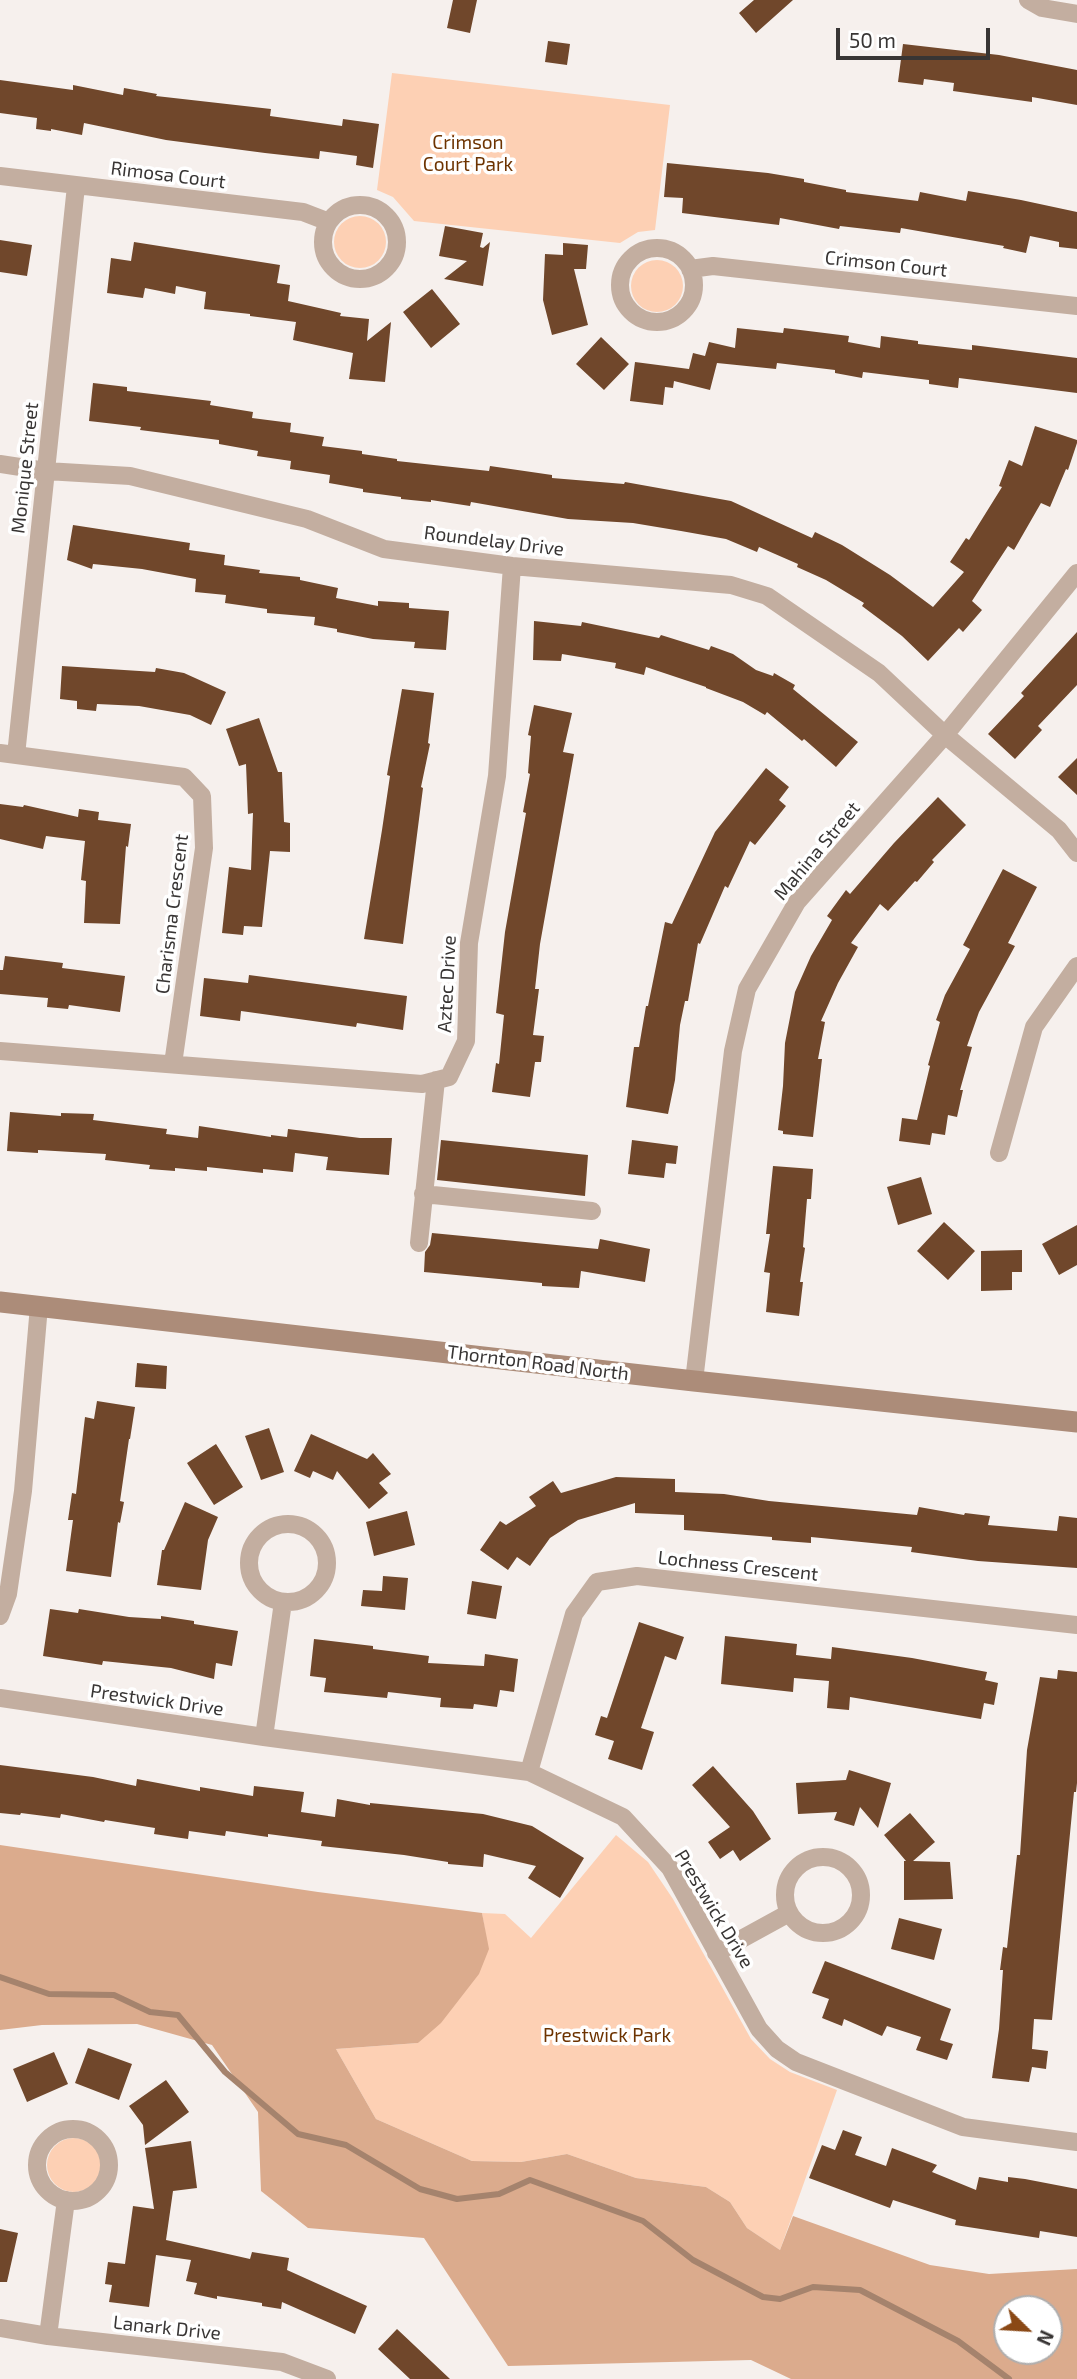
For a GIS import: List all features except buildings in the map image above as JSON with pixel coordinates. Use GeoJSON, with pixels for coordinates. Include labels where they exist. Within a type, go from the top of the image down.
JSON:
{"type":"FeatureCollection","features":[{"type":"Feature","properties":{"kind":"main road","name":"Thornton Road North"},"geometry":{"type":"LineString","coordinates":[[0,1301],[1077,1422]]}},
{"type":"Feature","properties":{"kind":"street"},"geometry":{"type":"LineString","coordinates":[[1028,0],[1042,8],[1077,13]]}},
{"type":"Feature","properties":{"kind":"street","name":"Rimosa Court"},"geometry":{"type":"LineString","coordinates":[[0,176],[303,212],[329,222]]}},
{"type":"Feature","properties":{"kind":"street","name":"Monique Street"},"geometry":{"type":"LineString","coordinates":[[8,754],[46,471],[76,186]]}},
{"type":"Feature","properties":{"kind":"street"},"geometry":{"type":"LineString","coordinates":[[371,206],[382,212],[390,220],[397,243],[395,255],[389,265],[379,274],[355,279],[333,268],[326,258],[323,246],[324,233],[329,222],[347,207],[371,206]]}},
{"type":"Feature","properties":{"kind":"street"},"geometry":{"type":"LineString","coordinates":[[644,250],[668,250],[679,255],[690,269],[694,286],[692,298],[686,309],[676,317],[665,322],[640,319],[623,301],[621,276],[626,265],[644,250]]}},
{"type":"Feature","properties":{"kind":"street","name":"Crimson Court"},"geometry":{"type":"LineString","coordinates":[[690,269],[713,266],[1077,306]]}},
{"type":"Feature","properties":{"kind":"street","name":"Roundelay Drive"},"geometry":{"type":"LineString","coordinates":[[0,464],[46,471],[130,476],[307,519],[384,549],[512,566],[731,585],[766,596],[879,673],[945,735],[1059,830],[1077,853]]}},
{"type":"Feature","properties":{"kind":"street","name":"Aztec Drive"},"geometry":{"type":"LineString","coordinates":[[436,1080],[449,1077],[467,1041],[468,943],[497,776],[512,566]]}},
{"type":"Feature","properties":{"kind":"street","name":"Mahina Street"},"geometry":{"type":"LineString","coordinates":[[694,1381],[733,1051],[747,989],[797,902],[945,735],[1077,573]]}},
{"type":"Feature","properties":{"kind":"street","name":"Charisma Crescent"},"geometry":{"type":"LineString","coordinates":[[8,754],[184,777],[202,796],[204,848],[173,1064]]}},
{"type":"Feature","properties":{"kind":"street"},"geometry":{"type":"LineString","coordinates":[[999,1153],[1034,1027],[1077,966]]}},
{"type":"Feature","properties":{"kind":"street"},"geometry":{"type":"LineString","coordinates":[[0,1051],[422,1084],[436,1080],[419,1243]]}},
{"type":"Feature","properties":{"kind":"street"},"geometry":{"type":"LineString","coordinates":[[423,1194],[592,1211]]}},
{"type":"Feature","properties":{"kind":"street"},"geometry":{"type":"LineString","coordinates":[[0,1616],[8,1594],[23,1491],[39,1306]]}},
{"type":"Feature","properties":{"kind":"street"},"geometry":{"type":"LineString","coordinates":[[297,1525],[310,1530],[323,1546],[327,1566],[319,1587],[309,1596],[297,1601],[283,1602],[271,1599],[260,1591],[249,1567],[250,1553],[260,1535],[271,1527],[297,1525]]}},
{"type":"Feature","properties":{"kind":"street","name":"Lochness Crescent"},"geometry":{"type":"LineString","coordinates":[[529,1772],[574,1614],[597,1582],[638,1576],[1077,1625]]}},
{"type":"Feature","properties":{"kind":"street"},"geometry":{"type":"LineString","coordinates":[[264,1737],[283,1602]]}},
{"type":"Feature","properties":{"kind":"street","name":"Prestwick Drive"},"geometry":{"type":"LineString","coordinates":[[0,1698],[529,1772],[624,1817],[670,1868],[759,2029],[777,2049],[796,2062],[963,2127],[1077,2142]]}},
{"type":"Feature","properties":{"kind":"street"},"geometry":{"type":"LineString","coordinates":[[826,1856],[839,1859],[853,1871],[860,1882],[861,1903],[857,1913],[848,1924],[837,1930],[822,1933],[809,1930],[789,1913],[786,1889],[790,1877],[798,1866],[809,1859],[826,1856]]}},
{"type":"Feature","properties":{"kind":"street"},"geometry":{"type":"LineString","coordinates":[[716,1953],[789,1913]]}},
{"type":"Feature","properties":{"kind":"street"},"geometry":{"type":"LineString","coordinates":[[74,2129],[86,2131],[104,2146],[109,2169],[106,2180],[90,2197],[78,2201],[66,2200],[46,2189],[37,2167],[38,2155],[52,2136],[74,2129]]}},
{"type":"Feature","properties":{"kind":"street"},"geometry":{"type":"LineString","coordinates":[[48,2336],[66,2200]]}},
{"type":"Feature","properties":{"kind":"street","name":"Lanark Drive"},"geometry":{"type":"LineString","coordinates":[[0,2328],[48,2336],[282,2362],[327,2379]]}},
{"type":"Feature","properties":{"kind":"green space","name":"Crimson Court Park"},"geometry":{"type":"Polygon","coordinates":[[[392,73],[670,105],[655,230],[638,232],[620,243],[414,221],[393,197],[377,190],[392,73]]]}},
{"type":"Feature","properties":{"kind":"green space"},"geometry":{"type":"Polygon","coordinates":[[[360,216],[379,223],[386,242],[379,261],[360,268],[341,261],[334,242],[341,223],[360,216]]]}},
{"type":"Feature","properties":{"kind":"green space"},"geometry":{"type":"Polygon","coordinates":[[[657,260],[676,267],[683,286],[676,305],[657,312],[638,305],[631,286],[638,267],[657,260]]]}},
{"type":"Feature","properties":{"kind":"green space","name":"Prestwick Park"},"geometry":{"type":"Polygon","coordinates":[[[616,1835],[648,1862],[673,1899],[751,2039],[770,2059],[790,2072],[837,2090],[780,2250],[747,2228],[730,2202],[706,2187],[636,2178],[567,2154],[521,2162],[472,2161],[376,2119],[336,2049],[418,2043],[488,1949],[482,1913],[505,1914],[531,1938],[616,1835]]]}},
{"type":"Feature","properties":{"kind":"green space"},"geometry":{"type":"Polygon","coordinates":[[[74,2138],[93,2146],[101,2165],[93,2184],[74,2192],[55,2184],[47,2165],[55,2146],[74,2138]]]}},
{"type":"Feature","properties":{"kind":"shaded area"},"geometry":{"type":"Polygon","coordinates":[[[0,1845],[318,1892],[482,1913],[489,1949],[479,1974],[441,2023],[418,2043],[336,2049],[376,2119],[472,2161],[521,2162],[567,2154],[636,2178],[706,2187],[730,2202],[747,2228],[780,2250],[793,2216],[930,2265],[989,2274],[1077,2269],[1077,2379],[791,2379],[751,2360],[508,2366],[424,2238],[308,2228],[261,2191],[258,2112],[212,2045],[137,2024],[42,2025],[0,2030],[0,1845]]]}},
{"type":"Feature","properties":{"kind":"waterway"},"geometry":{"type":"LineString","coordinates":[[0,1977],[49,1994],[114,1995],[150,2012],[178,2015],[225,2072],[298,2134],[346,2145],[420,2189],[457,2199],[499,2194],[530,2180],[643,2221],[693,2260],[763,2297],[780,2299],[813,2287],[860,2290],[958,2341],[1009,2379]]}}]}
